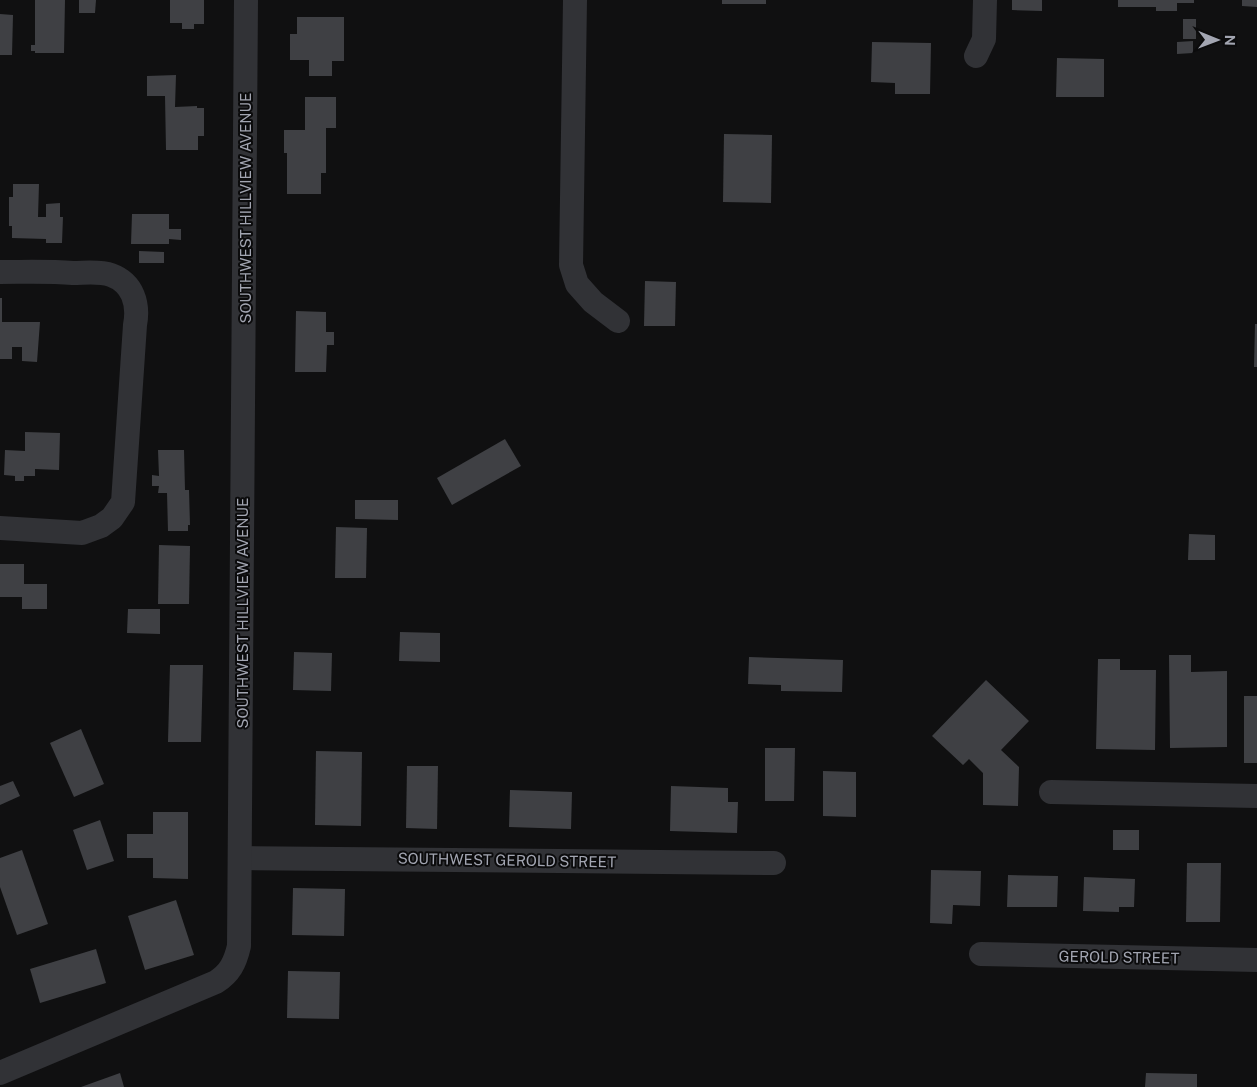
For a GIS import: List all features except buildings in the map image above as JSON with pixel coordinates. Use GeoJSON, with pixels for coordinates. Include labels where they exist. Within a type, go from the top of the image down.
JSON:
{"type":"FeatureCollection","features":[{"type":"Feature","properties":{"kind":"street","name":"SOUTHWEST HILLVIEW AVENUE"},"geometry":{"type":"LineString","coordinates":[[0,1073],[216,982],[226,975],[236,959],[239,946],[246,0]]}},
{"type":"Feature","properties":{"kind":"street"},"geometry":{"type":"LineString","coordinates":[[575,0],[571,265],[577,284],[593,302],[618,321]]}},
{"type":"Feature","properties":{"kind":"street"},"geometry":{"type":"LineString","coordinates":[[976,56],[984,39],[985,0]]}},
{"type":"Feature","properties":{"kind":"street"},"geometry":{"type":"LineString","coordinates":[[0,272],[47,271],[110,275],[121,280],[132,292],[136,302],[137,314],[123,502],[112,518],[101,526],[82,533],[0,528]]}},
{"type":"Feature","properties":{"kind":"street"},"geometry":{"type":"LineString","coordinates":[[1051,792],[1257,796]]}},
{"type":"Feature","properties":{"kind":"street","name":"SOUTHWEST GEROLD STREET"},"geometry":{"type":"LineString","coordinates":[[240,858],[774,863]]}},
{"type":"Feature","properties":{"kind":"street","name":"GEROLD STREET"},"geometry":{"type":"LineString","coordinates":[[982,954],[1257,960]]}}]}
